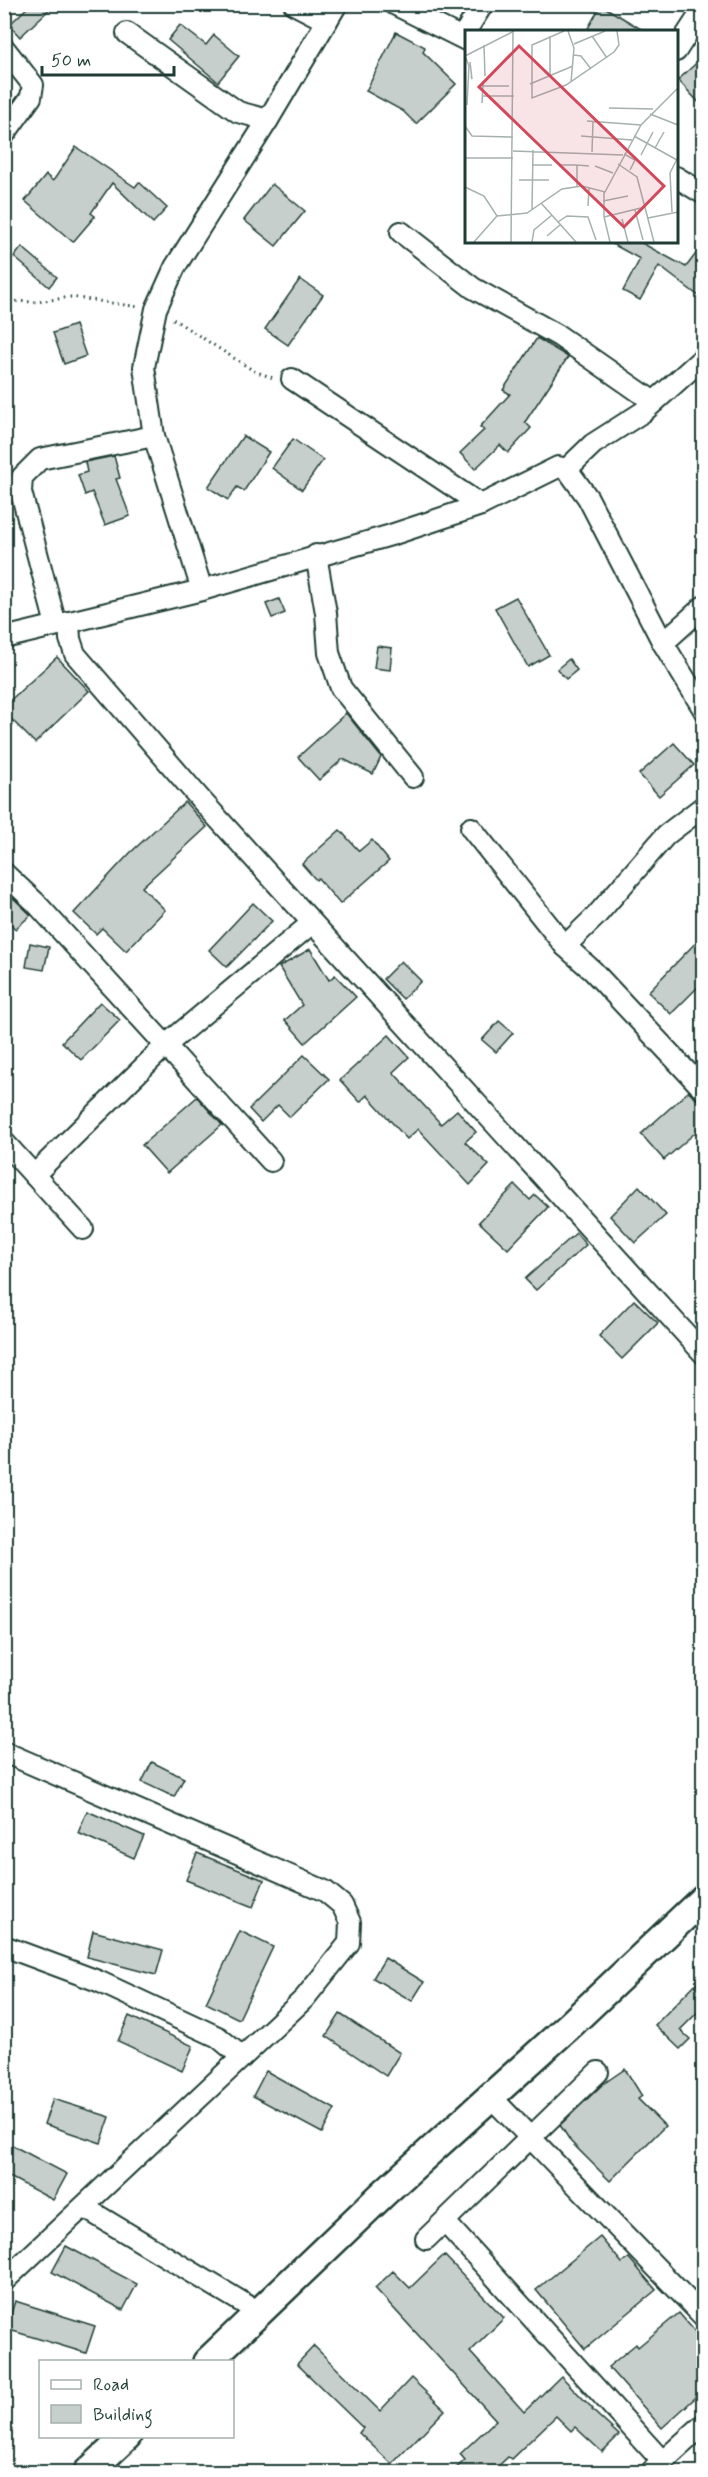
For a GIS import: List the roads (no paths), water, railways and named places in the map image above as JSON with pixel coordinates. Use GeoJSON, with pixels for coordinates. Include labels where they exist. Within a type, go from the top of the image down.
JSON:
{"type":"FeatureCollection","features":[{"type":"Feature","properties":{"kind":"street"},"geometry":{"type":"LineString","coordinates":[[202,590],[154,436],[144,368],[156,309],[175,267],[268,120],[332,13],[294,4]]}},
{"type":"Feature","properties":{"kind":"street"},"geometry":{"type":"LineString","coordinates":[[394,4],[464,38]]}},
{"type":"Feature","properties":{"kind":"street"},"geometry":{"type":"LineString","coordinates":[[468,30],[483,4]]}},
{"type":"Feature","properties":{"kind":"street"},"geometry":{"type":"LineString","coordinates":[[678,48],[704,8]]}},
{"type":"Feature","properties":{"kind":"street"},"geometry":{"type":"LineString","coordinates":[[127,33],[238,112],[268,120]]}},
{"type":"Feature","properties":{"kind":"street"},"geometry":{"type":"LineString","coordinates":[[4,48],[33,85],[31,97],[4,135]]}},
{"type":"Feature","properties":{"kind":"street"},"geometry":{"type":"LineString","coordinates":[[678,178],[704,194]]}},
{"type":"Feature","properties":{"kind":"street"},"geometry":{"type":"LineString","coordinates":[[401,232],[473,288],[559,336],[654,402]]}},
{"type":"Feature","properties":{"kind":"street"},"geometry":{"type":"LineString","coordinates":[[567,469],[593,444],[643,412],[704,357]]}},
{"type":"Feature","properties":{"kind":"street"},"geometry":{"type":"LineString","coordinates":[[292,380],[481,505]]}},
{"type":"Feature","properties":{"kind":"street"},"geometry":{"type":"LineString","coordinates":[[154,436],[40,459],[22,477],[21,492],[75,654],[202,801],[704,1354]]}},
{"type":"Feature","properties":{"kind":"street"},"geometry":{"type":"LineString","coordinates":[[4,638],[202,590],[391,535],[481,505],[558,468],[567,469],[588,498],[663,643],[704,710]]}},
{"type":"Feature","properties":{"kind":"street"},"geometry":{"type":"LineString","coordinates":[[316,555],[326,614],[329,653],[341,688],[413,777]]}},
{"type":"Feature","properties":{"kind":"street"},"geometry":{"type":"LineString","coordinates":[[663,643],[704,606]]}},
{"type":"Feature","properties":{"kind":"street"},"geometry":{"type":"LineString","coordinates":[[566,946],[596,916],[666,835],[704,806]]}},
{"type":"Feature","properties":{"kind":"street"},"geometry":{"type":"LineString","coordinates":[[471,828],[566,946],[593,971],[704,1090]]}},
{"type":"Feature","properties":{"kind":"street"},"geometry":{"type":"LineString","coordinates":[[4,873],[35,902],[271,1161]]}},
{"type":"Feature","properties":{"kind":"street"},"geometry":{"type":"LineString","coordinates":[[34,1175],[166,1045],[312,923]]}},
{"type":"Feature","properties":{"kind":"street"},"geometry":{"type":"LineString","coordinates":[[4,1142],[83,1229]]}},
{"type":"Feature","properties":{"kind":"street"},"geometry":{"type":"LineString","coordinates":[[4,1752],[325,1891],[342,1905],[350,1922],[349,1943],[304,1999],[85,2208],[4,2281]]}},
{"type":"Feature","properties":{"kind":"street"},"geometry":{"type":"LineString","coordinates":[[208,2360],[384,2193],[704,1898]]}},
{"type":"Feature","properties":{"kind":"street"},"geometry":{"type":"LineString","coordinates":[[4,1946],[98,1981],[218,2037],[242,2057]]}},
{"type":"Feature","properties":{"kind":"street"},"geometry":{"type":"LineString","coordinates":[[426,2239],[598,2072]]}},
{"type":"Feature","properties":{"kind":"street"},"geometry":{"type":"LineString","coordinates":[[490,2097],[704,2317]]}},
{"type":"Feature","properties":{"kind":"street"},"geometry":{"type":"LineString","coordinates":[[85,2208],[260,2313]]}},
{"type":"Feature","properties":{"kind":"street"},"geometry":{"type":"LineString","coordinates":[[445,2222],[657,2467],[704,2424]]}},
{"type":"Feature","properties":{"kind":"street"},"geometry":{"type":"LineString","coordinates":[[88,2472],[124,2438]]}}]}
